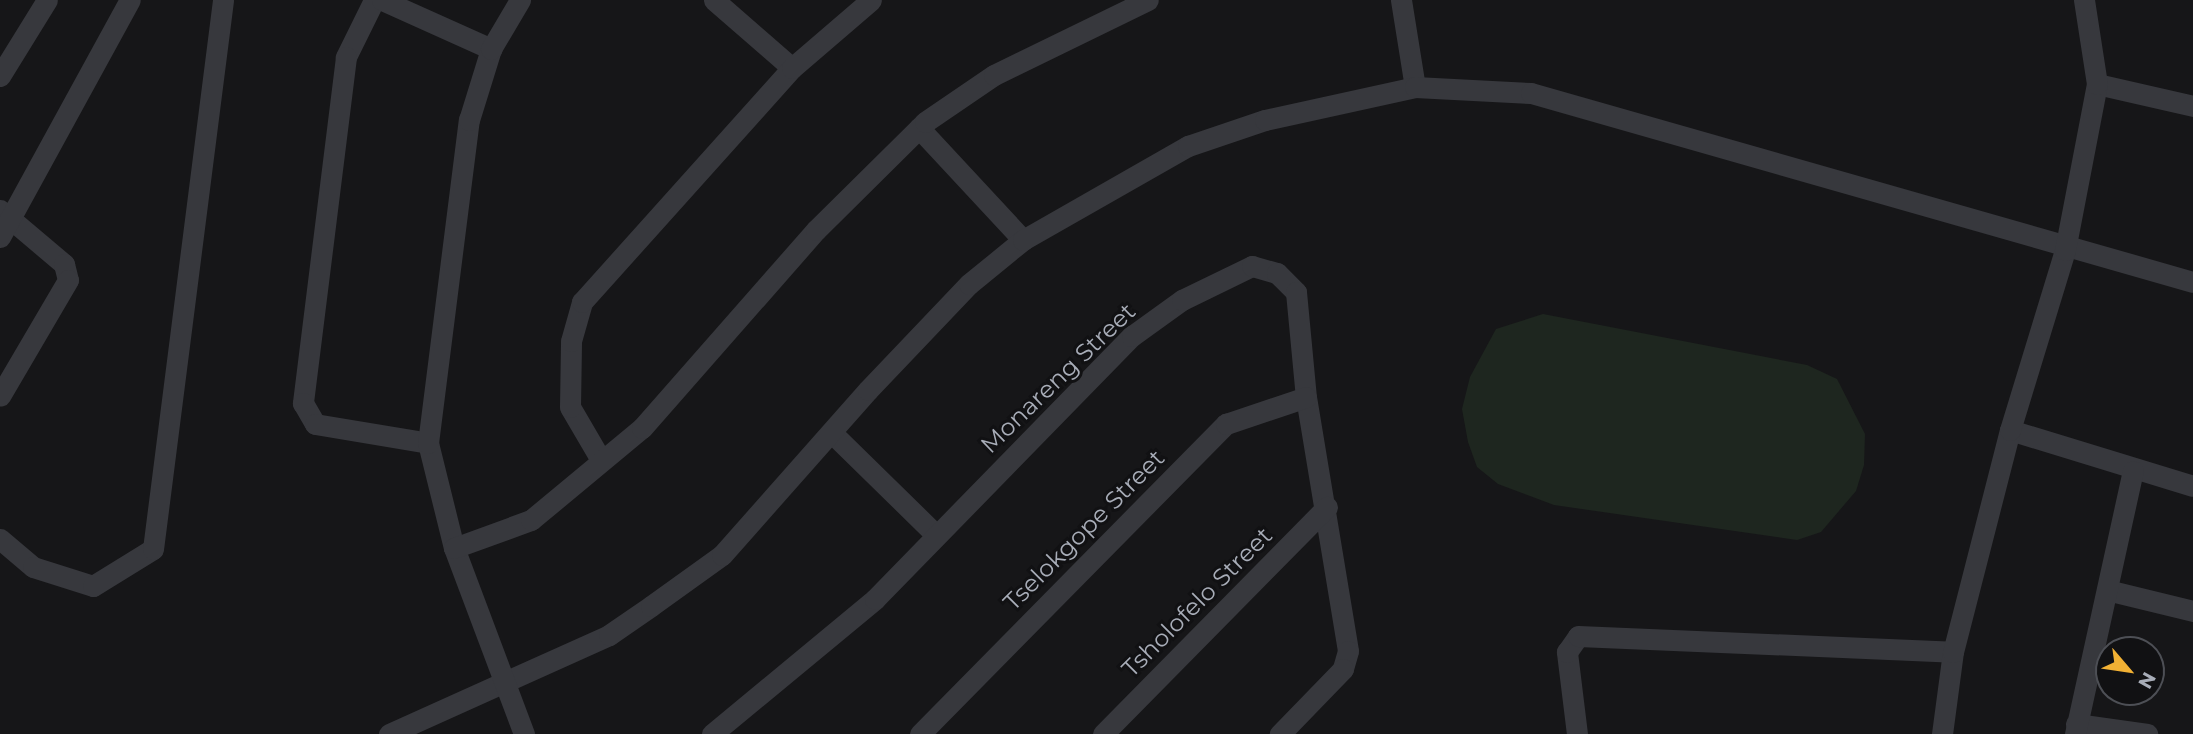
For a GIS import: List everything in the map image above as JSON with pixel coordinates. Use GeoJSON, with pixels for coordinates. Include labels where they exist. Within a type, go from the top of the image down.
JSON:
{"type":"FeatureCollection","features":[{"type":"Feature","properties":{"kind":"street"},"geometry":{"type":"LineString","coordinates":[[0,76],[47,0]]}},
{"type":"Feature","properties":{"kind":"street"},"geometry":{"type":"LineString","coordinates":[[0,396],[68,280],[64,264],[3,222],[130,0]]}},
{"type":"Feature","properties":{"kind":"street"},"geometry":{"type":"LineString","coordinates":[[0,539],[33,567],[93,586],[123,573],[153,549],[223,0]]}},
{"type":"Feature","properties":{"kind":"street"},"geometry":{"type":"LineString","coordinates":[[374,0],[346,57],[303,403],[307,418],[315,424],[428,443]]}},
{"type":"Feature","properties":{"kind":"street"},"geometry":{"type":"LineString","coordinates":[[382,0],[491,49]]}},
{"type":"Feature","properties":{"kind":"street"},"geometry":{"type":"LineString","coordinates":[[520,0],[491,49],[468,128],[428,443],[454,548],[524,734]]}},
{"type":"Feature","properties":{"kind":"street"},"geometry":{"type":"LineString","coordinates":[[714,0],[792,68]]}},
{"type":"Feature","properties":{"kind":"street"},"geometry":{"type":"LineString","coordinates":[[601,460],[570,407],[570,341],[582,302],[792,68],[871,0]]}},
{"type":"Feature","properties":{"kind":"street"},"geometry":{"type":"LineString","coordinates":[[454,548],[531,520],[679,392],[816,230],[919,128],[994,75],[1148,0]]}},
{"type":"Feature","properties":{"kind":"street"},"geometry":{"type":"LineString","coordinates":[[1401,0],[1415,88]]}},
{"type":"Feature","properties":{"kind":"street"},"geometry":{"type":"LineString","coordinates":[[1942,734],[1953,652],[2010,430],[2065,250],[2097,84],[2084,0]]}},
{"type":"Feature","properties":{"kind":"street"},"geometry":{"type":"LineString","coordinates":[[2097,84],[2193,106]]}},
{"type":"Feature","properties":{"kind":"street"},"geometry":{"type":"LineString","coordinates":[[388,734],[504,685],[609,635],[722,555],[969,284],[1023,240],[1188,146],[1265,120],[1415,88],[1531,93],[1599,110],[2065,250],[2193,282]]}},
{"type":"Feature","properties":{"kind":"street"},"geometry":{"type":"LineString","coordinates":[[919,128],[1023,240]]}},
{"type":"Feature","properties":{"kind":"street","name":"Monareng Street"},"geometry":{"type":"LineString","coordinates":[[712,734],[875,599],[1132,336],[1182,300],[1252,266],[1277,273],[1296,292],[1306,397],[1327,507],[1348,660],[1280,734]]}},
{"type":"Feature","properties":{"kind":"street","name":"Tselokgope Street"},"geometry":{"type":"LineString","coordinates":[[920,734],[1226,424],[1306,397]]}},
{"type":"Feature","properties":{"kind":"street"},"geometry":{"type":"LineString","coordinates":[[2010,430],[2133,471],[2193,486]]}},
{"type":"Feature","properties":{"kind":"street"},"geometry":{"type":"LineString","coordinates":[[832,433],[936,535]]}},
{"type":"Feature","properties":{"kind":"street"},"geometry":{"type":"LineString","coordinates":[[2133,471],[2076,729],[2147,734]]}},
{"type":"Feature","properties":{"kind":"street","name":"Tsholofelo Street"},"geometry":{"type":"LineString","coordinates":[[1103,734],[1327,507]]}},
{"type":"Feature","properties":{"kind":"street"},"geometry":{"type":"LineString","coordinates":[[2107,590],[2193,611]]}},
{"type":"Feature","properties":{"kind":"street"},"geometry":{"type":"LineString","coordinates":[[1577,734],[1567,652],[1578,636],[1953,652]]}},
{"type":"Feature","properties":{"kind":"shaded area"},"geometry":{"type":"Polygon","coordinates":[[[1543,314],[1807,365],[1837,379],[1865,434],[1864,465],[1856,491],[1821,532],[1797,540],[1554,505],[1498,484],[1477,467],[1468,442],[1462,409],[1470,377],[1496,329],[1543,314]]]}}]}
